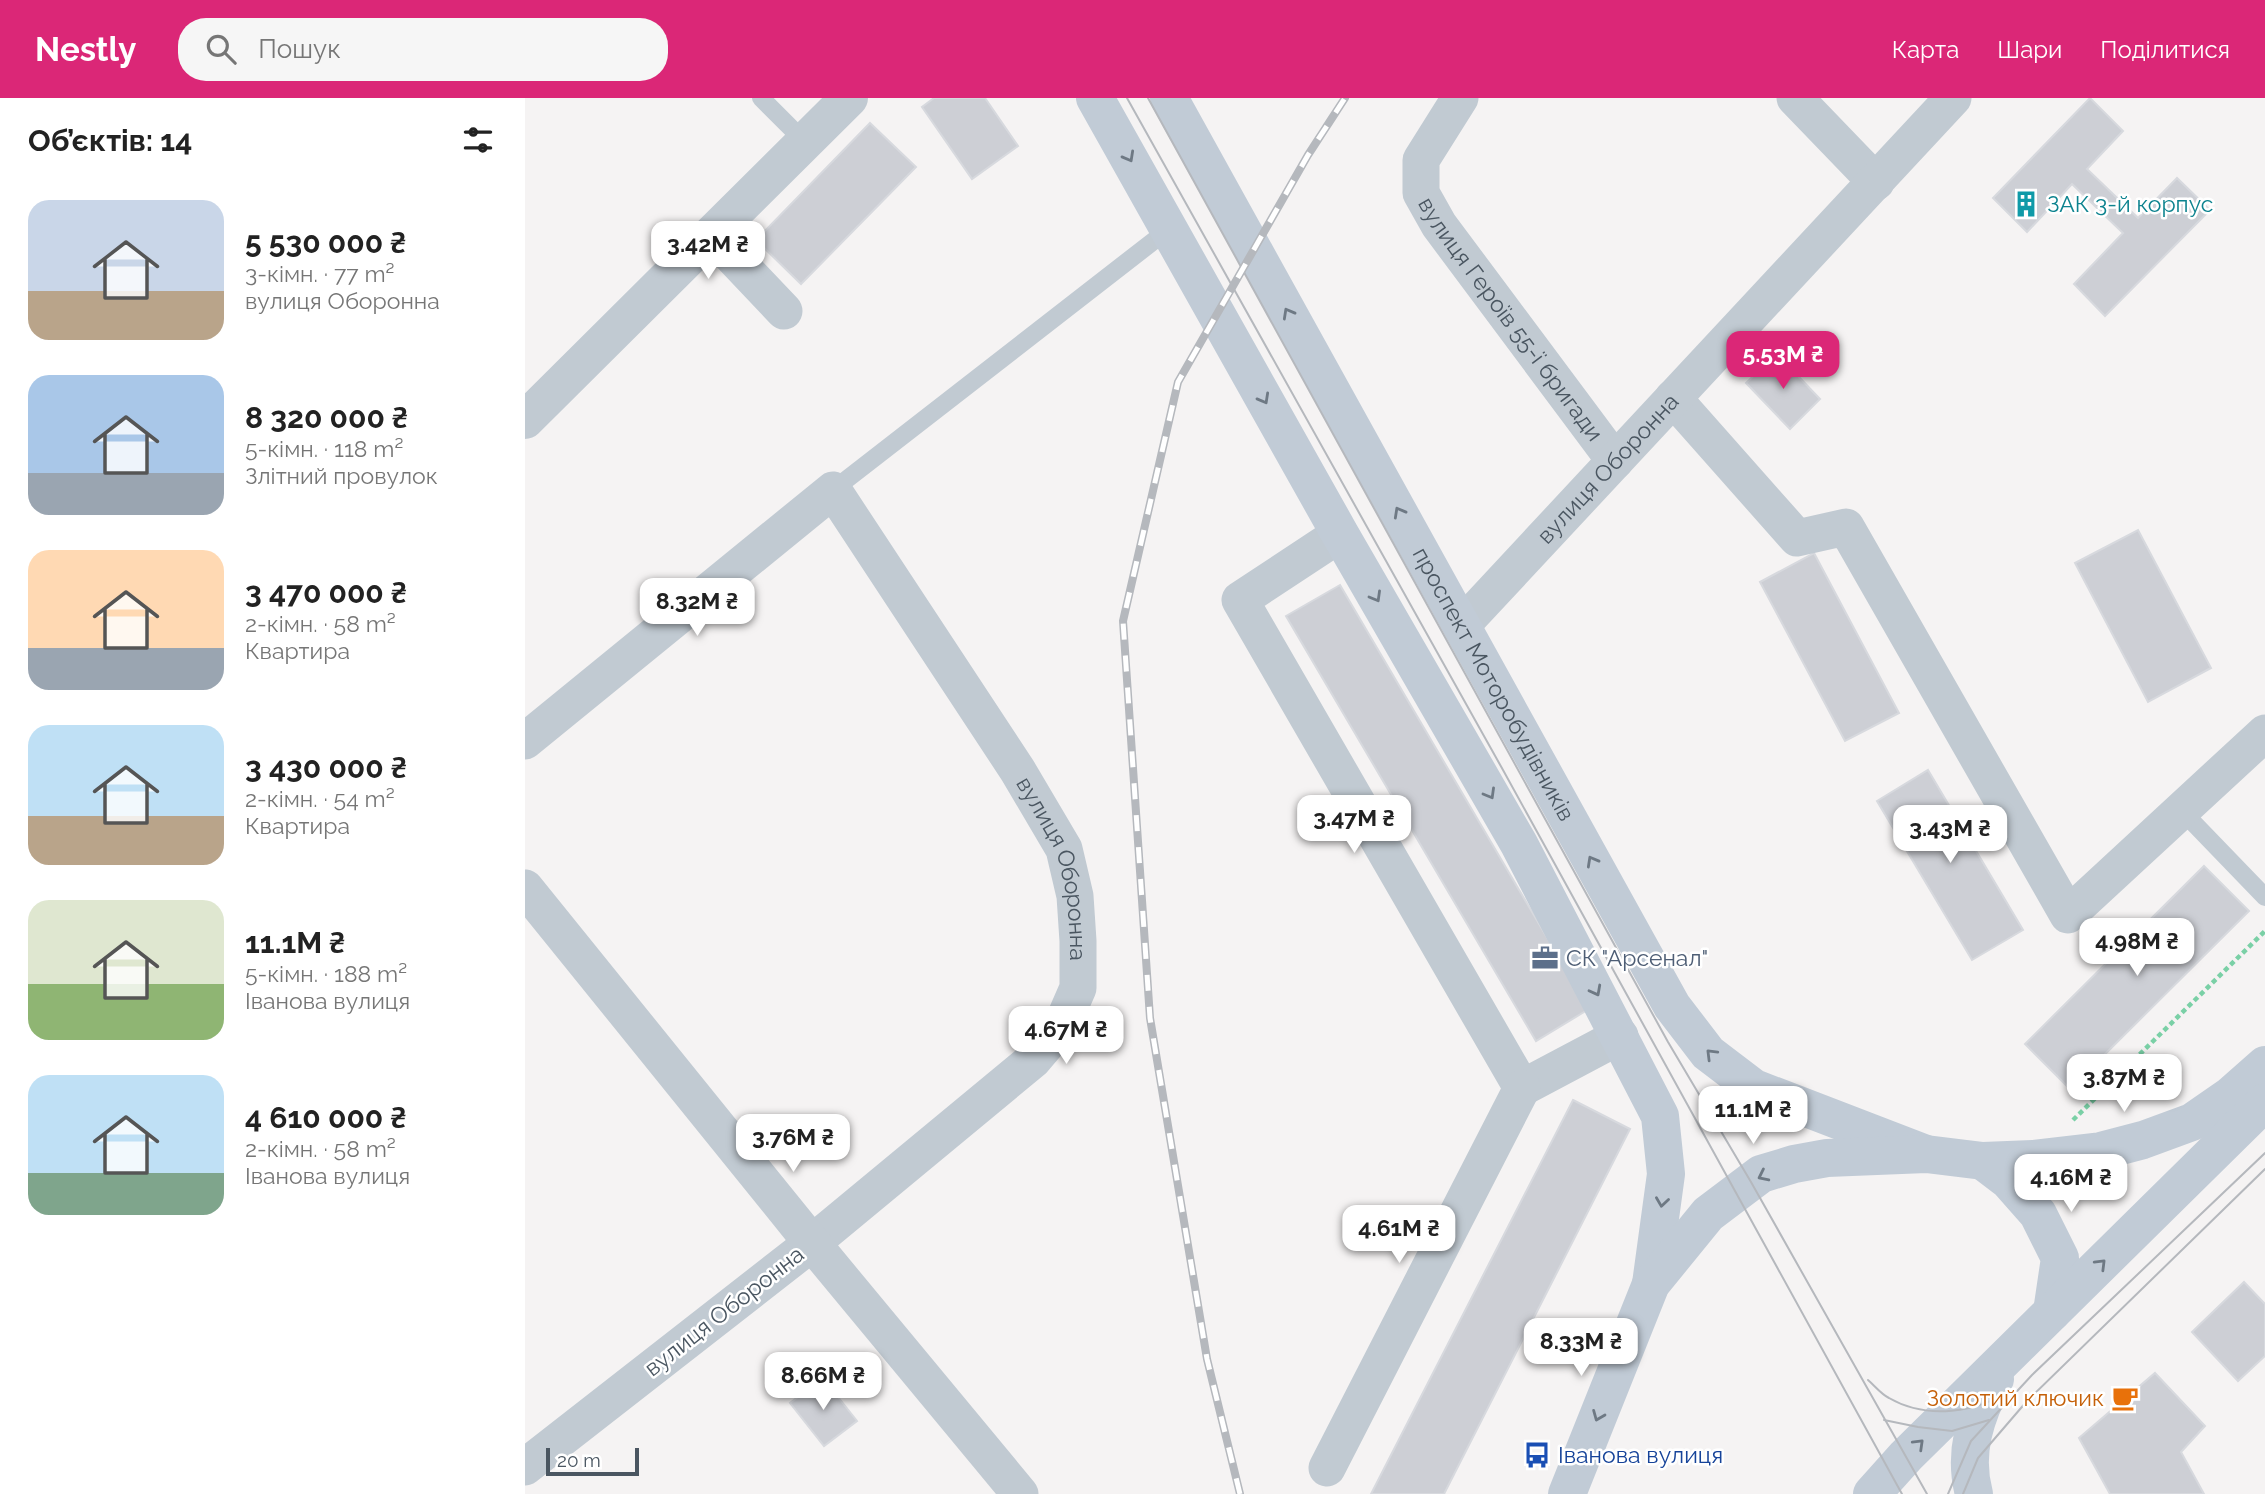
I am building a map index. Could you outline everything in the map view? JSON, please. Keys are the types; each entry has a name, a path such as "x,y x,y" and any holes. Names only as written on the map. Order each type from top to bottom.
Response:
{"main road":[{"path":"1095,98 1339,534 1518,844 1660,1116 1666,1174 1651,1284 1567,1494"},
{"name":"проспект Моторобудівників","path":"1169,98 1672,1006 1708,1053 1753,1088 1926,1154"},
{"path":"1651,1284 1708,1214 1761,1174 1827,1158 1926,1154 1983,1161 2088,1153 2143,1140 2192,1122 2231,1095 2265,1065"},
{"path":"1873,1494 1906,1456 2265,1102"},
{"path":"1983,1161 2008,1180 2038,1214 2060,1258 2052,1312"},
{"path":"1974,1494 1968,1464 1971,1441 1981,1406 2008,1355"}],"street":[{"path":"525,421 849,98"},
{"name":"вулиця Героїв 55-ї бригади","path":"1460,98 1420,160 1421,193 1439,225 1615,461"},
{"path":"1795,98 1876,182"},
{"name":"вулиця Оборонна","path":"1462,625 1953,98"},
{"path":"712,235 784,311"},
{"path":"1673,398 1797,538 1846,527 2068,915 2265,733"},
{"path":"525,741 832,491"},
{"name":"вулиця Оборонна","path":"525,1466 811,1243 1033,1060 1061,1027 1078,988 1075,896 1064,849 1018,771 832,491"},
{"path":"1339,534 1240,600 1523,1088"},
{"path":"525,888 811,1243 1020,1494"},
{"path":"1327,1468 1523,1088 1620,1036"}],"lane":[{"path":"761,98 805,142"},
{"path":"832,491 1169,229"},
{"path":"2182,811 2265,897"}],"path":[{"path":"2071,1121 2265,932"}],"building":[{"path":"934,98 985,98 1018,146 972,179 922,107"},
{"name":"ЗАК 3-й корпус","path":"2090,98 2123,131 2087,169 2138,218 2177,178 2210,210 2105,316 2074,284 2123,233 2072,184 2027,232 1993,198"},
{"path":"870,123 916,167 801,284 756,240"},
{"path":"1777,354 1820,399 1790,429 1746,383"},
{"path":"2138,530 2211,668 2148,702 2075,563"},
{"path":"1814,553 1899,713 1845,741 1760,582"},
{"path":"1340,585 1589,1009 1536,1041 1286,616"},
{"path":"1928,770 2023,930 1972,960 1877,801"},
{"path":"2204,866 2249,911 2070,1089 2025,1044"},
{"path":"1573,1100 1630,1129 1444,1494 1371,1494"},
{"path":"2244,1282 2265,1304 2265,1356 2238,1381 2192,1332"},
{"path":"2155,1373 2205,1426 2181,1452 2204,1494 2110,1494 2079,1438"},
{"path":"823,1378 857,1421 824,1446 790,1403"}],"tram line":[{"path":"1127,98 1503,770 1902,1494"},
{"path":"1148,98 1668,1042 1751,1182 1927,1494"},
{"path":"1948,1494 1971,1441 2032,1375 2265,1153"},
{"path":"1963,1494 1978,1458 2027,1401 2265,1169"},
{"path":"1868,1380 1886,1396 1904,1405 1935,1411 1952,1411 1983,1404 2012,1389"},
{"path":"1884,1420 1952,1431 1989,1420"}],"railway":[{"path":"1240,1494 1207,1359 1150,1018 1123,621 1178,382 1308,155 1345,98"}],"place":[{"name":"ЗАК 3-й корпус","path":"2026,204"},
{"name":"СК \"Арсенал\"","path":"1545,958"},
{"name":"Золотий ключик","path":"2125,1398"},
{"name":"Іванова вулиця","path":"1537,1455"}]}
